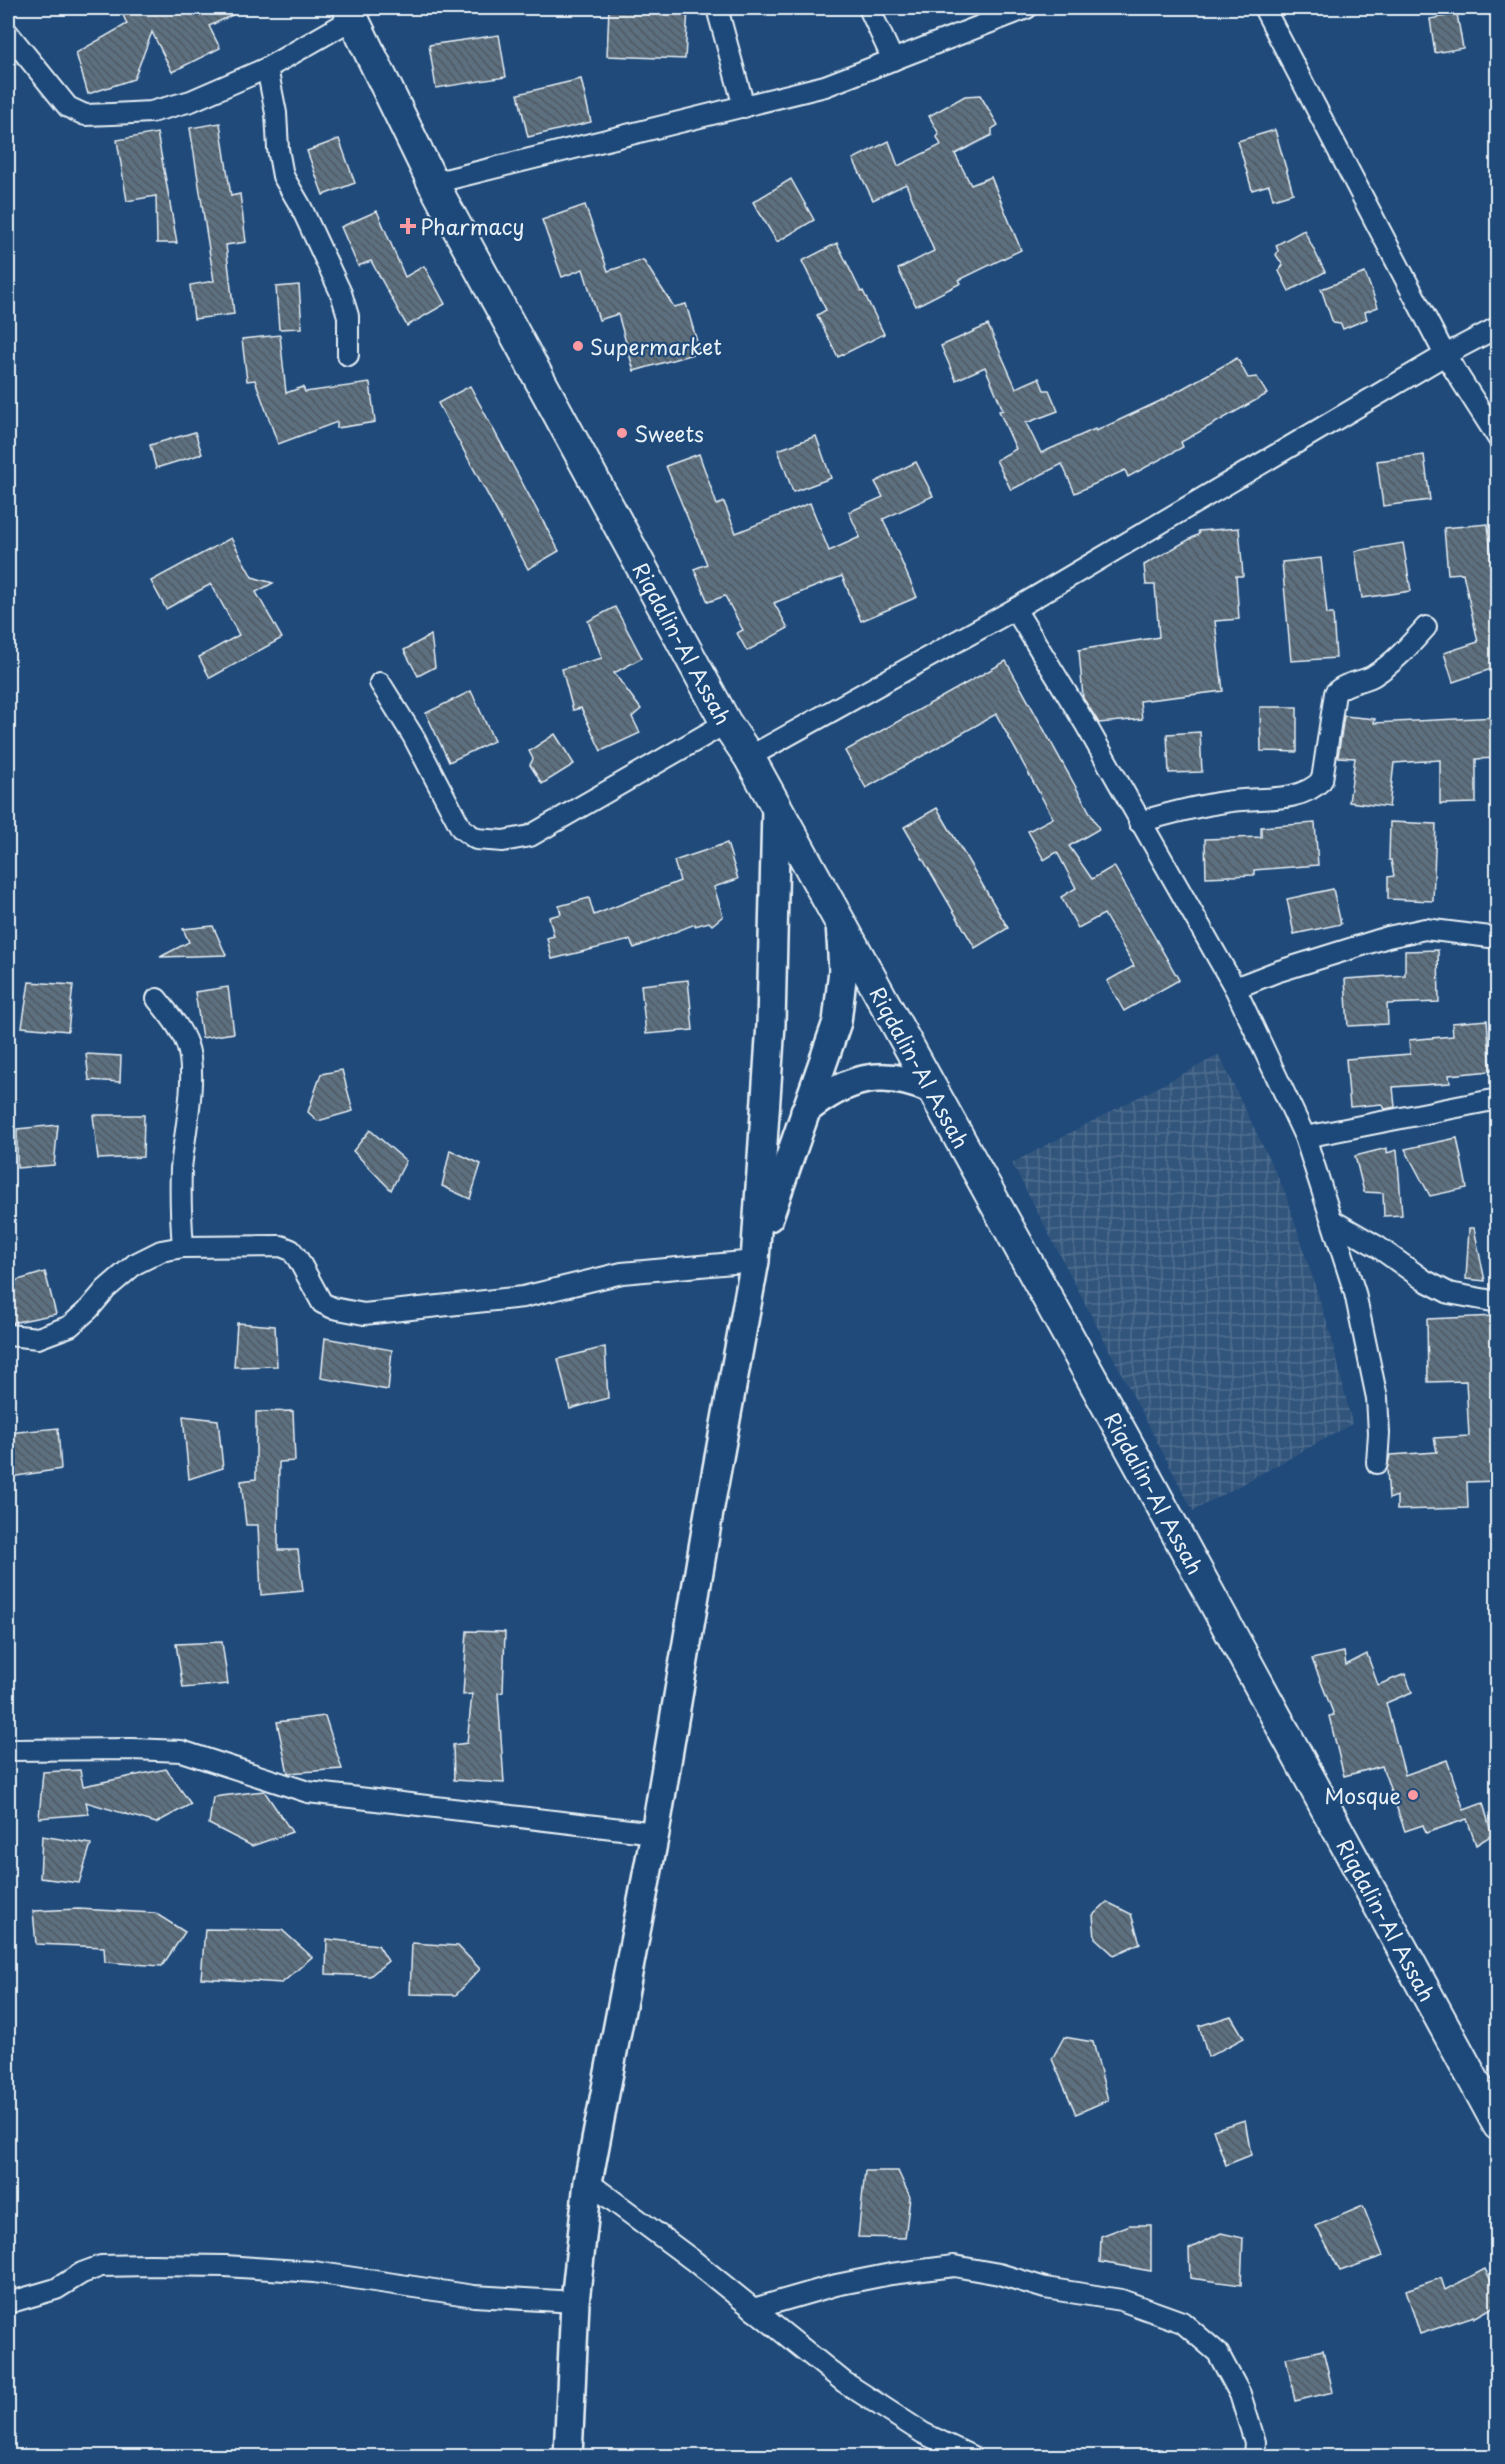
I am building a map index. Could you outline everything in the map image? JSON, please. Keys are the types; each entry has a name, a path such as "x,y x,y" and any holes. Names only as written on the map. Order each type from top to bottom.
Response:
{"main road":[{"name":"Riqdalin-Al Assah","path":"351,13 433,183 726,723 749,757 1139,1464 1497,2125"}],"street":[{"path":"717,8 744,107"},
{"path":"869,8 893,60"},
{"path":"433,183 825,87 1027,8"},
{"path":"1264,8 1445,355 1497,438"},
{"path":"8,33 68,107 85,116 151,112 191,100 267,68 351,13"},
{"path":"267,68 276,112 278,149 283,176 301,207 341,293 348,316 348,355"},
{"path":"749,757 1015,609 1445,355 1497,327"},
{"path":"1015,609 1086,725 1234,988 1305,1137 1355,1293 1377,1398 1380,1433 1377,1463"},
{"path":"1139,822 1226,801 1296,796 1313,789 1322,780 1335,693 1342,686 1371,677 1389,665 1426,627"},
{"path":"380,683 413,736 456,820 461,828 476,839 503,841 530,836 726,723"},
{"path":"568,2457 575,2302 588,2182 655,1833 709,1512 755,1261 771,1024 776,808"},
{"path":"755,1261 837,1022 842,999 843,970 840,922"},
{"path":"1234,988 1276,972 1388,937 1425,929 1497,938"},
{"path":"157,999 174,1021 187,1045 191,1065 181,1168 180,1205 183,1247"},
{"path":"805,1111 828,1092 851,1083 878,1078 910,1080 932,1090"},
{"path":"1305,1137 1497,1099"},
{"path":"1333,1221 1378,1247 1424,1280 1449,1293 1497,1302"},
{"path":"8,1335 38,1338 70,1326 89,1310 106,1289 135,1264 161,1251 183,1247 281,1246 291,1250 298,1259 322,1303 333,1308 364,1314 523,1297 622,1273 755,1261"},
{"path":"8,1750 181,1751 308,1792 655,1833"},
{"path":"588,2182 844,2382 923,2433 971,2457"},
{"path":"8,2303 56,2289 82,2273 100,2266 149,2265 225,2266 314,2272 474,2296 575,2302"},
{"path":"753,2309 836,2285 891,2274 954,2266 999,2274 1045,2288 1121,2300 1182,2322 1218,2353 1240,2394 1255,2442 1254,2457"}],"shaded area":[{"path":"1219,1055 1285,1192 1331,1335 1352,1424 1193,1511 1012,1163"}],"building":[{"path":"120,8 247,8 209,26 220,48 172,72 152,32 134,79 88,94 76,53 127,24"},
{"path":"609,8 688,8 685,59 607,56"},
{"path":"1457,14 1463,48 1435,53 1430,19"},
{"path":"499,35 506,77 436,88 429,45"},
{"path":"581,79 591,122 528,137 518,94"},
{"path":"980,95 998,125 992,129 992,135 955,154 971,185 991,177 1021,250 959,280 961,283 916,306 898,269 934,251 906,184 873,200 853,159 889,141 898,166 941,145 937,137 939,134 929,116 965,96"},
{"path":"220,123 231,196 240,194 246,242 226,245 234,314 194,319 190,285 214,281 190,128"},
{"path":"1275,130 1293,193 1273,199 1269,185 1252,190 1238,141"},
{"path":"157,133 177,243 157,243 156,196 127,201 117,140"},
{"path":"339,139 355,183 323,195 307,151"},
{"path":"791,179 814,220 777,242 753,202"},
{"path":"585,205 608,271 643,260 674,307 686,304 700,352 634,371 618,314 599,320 583,269 562,277 542,220"},
{"path":"377,211 405,277 424,266 445,304 407,326 371,261 358,266 341,227"},
{"path":"1304,230 1325,272 1289,291 1279,271 1283,265 1276,255 1278,251 1276,245"},
{"path":"837,243 884,334 838,357 817,315 826,310 802,261"},
{"path":"1365,273 1378,307 1365,312 1367,319 1343,329 1341,324 1333,323 1321,289"},
{"path":"299,285 302,328 279,329 276,287"},
{"path":"988,325 1016,388 1039,378 1044,390 1049,390 1058,411 1026,423 1041,453 1095,429 1096,431 1160,401 1237,358 1248,378 1257,377 1267,394 1181,442 1183,447 1128,477 1125,470 1075,493 1062,464 1011,490 996,460 1016,449 999,411 1003,410 985,367 956,380 941,346"},
{"path":"280,335 286,393 303,387 305,392 370,383 375,422 337,428 337,422 278,444 255,380 247,381 242,339"},
{"path":"470,386 559,551 528,569 438,403"},
{"path":"195,432 202,454 156,468 150,445"},
{"path":"816,436 831,478 793,492 778,450"},
{"path":"699,454 717,505 724,502 736,533 810,503 829,551 860,537 849,512 883,497 875,482 916,462 933,496 883,519 917,597 861,621 842,576 774,603 788,628 747,651 737,633 743,630 725,596 708,602 694,569 707,564 666,466"},
{"path":"1424,455 1430,500 1383,506 1377,461"},
{"path":"1488,524 1495,594 1497,593 1497,667 1453,682 1444,653 1478,642 1463,573 1448,574 1444,528"},
{"path":"1239,528 1243,576 1236,576 1239,619 1215,621 1223,691 1140,701 1142,719 1099,723 1083,698 1079,650 1159,637 1155,585 1146,585 1144,565 1199,534 1198,531"},
{"path":"231,538 252,577 273,583 256,592 282,638 210,678 199,657 239,635 211,584 166,609 151,581"},
{"path":"1403,543 1411,591 1362,598 1355,551"},
{"path":"1321,558 1327,614 1333,614 1336,658 1291,661 1282,562"},
{"path":"615,607 642,658 614,673 641,709 632,717 640,733 601,751 581,708 573,710 562,669 602,658 588,621"},
{"path":"431,635 435,667 418,676 404,650"},
{"path":"1006,661 1099,829 1069,846 1092,879 1114,866 1179,980 1124,1011 1107,981 1134,966 1104,914 1078,928 1061,897 1076,888 1057,852 1044,860 1028,831 1053,818 996,714 866,788 845,751"},
{"path":"471,691 494,741 449,762 426,713"},
{"path":"1260,707 1297,707 1297,752 1261,751"},
{"path":"1344,716 1375,719 1374,723 1497,717 1497,758 1476,759 1476,803 1440,804 1440,760 1394,763 1389,807 1349,802 1355,758 1338,757"},
{"path":"1200,732 1202,772 1169,773 1167,734"},
{"path":"555,734 574,764 542,784 530,765 533,759 529,751"},
{"path":"937,808 1008,928 975,948 904,827"},
{"path":"1390,822 1436,824 1433,901 1388,899 1388,877 1394,876 1391,860 1389,860"},
{"path":"1315,823 1318,865 1254,870 1254,875 1206,877 1205,839 1261,837 1261,827"},
{"path":"727,843 738,879 714,887 723,916 712,925 709,922 695,926 695,924 634,948 630,940 552,959 547,938 554,936 549,917 561,914 559,906 589,898 594,915 680,881 674,861"},
{"path":"1333,889 1341,924 1294,934 1287,899"},
{"path":"213,926 226,955 160,957 189,942 183,929"},
{"path":"1438,950 1439,1002 1387,1004 1388,1024 1348,1026 1345,979 1405,975 1405,951"},
{"path":"688,980 693,1030 646,1034 641,985"},
{"path":"29,982 73,985 68,1031 22,1027"},
{"path":"228,987 234,1033 202,1038 195,992"},
{"path":"1487,1020 1491,1071 1449,1075 1450,1083 1393,1087 1395,1107 1385,1109 1382,1104 1350,1107 1346,1059 1410,1054 1409,1040 1453,1036 1452,1023"},
{"path":"86,1054 121,1056 120,1082 89,1080"},
{"path":"342,1070 353,1111 318,1121 308,1112 321,1074"},
{"path":"93,1115 144,1115 143,1157 98,1159"},
{"path":"58,1125 54,1165 17,1168 17,1129"},
{"path":"370,1130 406,1161 391,1190 353,1151"},
{"path":"1457,1138 1467,1188 1430,1196 1405,1149"},
{"path":"1387,1148 1387,1153 1397,1150 1402,1215 1384,1216 1383,1193 1364,1192 1355,1156"},
{"path":"450,1150 481,1164 470,1199 442,1186"},
{"path":"1469,1228 1474,1228 1485,1281 1466,1279"},
{"path":"45,1272 56,1314 11,1323 8,1310 8,1283"},
{"path":"1497,1316 1497,1481 1467,1482 1468,1508 1397,1510 1397,1496 1389,1499 1387,1469 1390,1455 1437,1452 1434,1438 1469,1436 1466,1381 1428,1382 1427,1319"},
{"path":"237,1323 275,1326 277,1366 234,1367"},
{"path":"325,1338 392,1350 388,1390 321,1378"},
{"path":"605,1347 608,1398 570,1409 558,1359"},
{"path":"293,1411 295,1461 279,1462 278,1550 298,1550 303,1591 261,1595 258,1525 246,1525 241,1481 256,1479 256,1412"},
{"path":"183,1416 218,1420 223,1468 189,1479"},
{"path":"58,1428 61,1469 11,1477 8,1433"},
{"path":"467,1631 505,1632 503,1692 498,1693 504,1783 454,1780 453,1745 467,1743 472,1694 463,1695"},
{"path":"222,1642 228,1684 183,1688 176,1644"},
{"path":"1344,1652 1346,1665 1367,1654 1378,1685 1405,1674 1412,1692 1386,1703 1405,1775 1447,1760 1464,1810 1483,1803 1492,1835 1476,1845 1467,1819 1426,1833 1423,1825 1405,1831 1382,1766 1344,1776 1329,1716 1334,1715 1312,1659"},
{"path":"325,1716 342,1769 288,1773 277,1722"},
{"path":"166,1769 191,1804 156,1823 86,1802 89,1814 39,1818 43,1772 80,1770 83,1786"},
{"path":"264,1791 292,1832 252,1846 209,1824 213,1797"},
{"path":"42,1836 91,1844 79,1883 40,1878"},
{"path":"1107,1902 1131,1914 1140,1943 1114,1955 1095,1938 1093,1915"},
{"path":"78,1909 155,1913 185,1932 162,1966 105,1962 104,1947 36,1944 33,1911"},
{"path":"205,1929 282,1930 312,1957 282,1983 201,1978"},
{"path":"327,1939 378,1945 388,1961 370,1976 326,1974"},
{"path":"412,1943 458,1946 480,1969 456,1995 410,1994"},
{"path":"1231,2016 1244,2038 1208,2057 1199,2026"},
{"path":"1064,2037 1093,2042 1108,2100 1076,2114 1052,2059"},
{"path":"1245,2120 1251,2155 1226,2165 1213,2130"},
{"path":"865,2171 898,2171 910,2197 905,2238 858,2237"},
{"path":"1363,2206 1383,2256 1340,2271 1316,2226"},
{"path":"1130,2225 1151,2225 1151,2271 1100,2262 1101,2236"},
{"path":"1221,2233 1243,2238 1241,2285 1190,2278 1189,2249"},
{"path":"1485,2269 1497,2292 1497,2305 1474,2318 1474,2316 1420,2334 1406,2290 1441,2278 1445,2290"},
{"path":"1323,2350 1333,2392 1295,2401 1286,2358"}],"place":[{"name":"Pharmacy","path":"408,226"},
{"name":"Supermarket","path":"578,346"},
{"name":"Sweets","path":"622,433"},
{"name":"Mosque","path":"1413,1795"}]}
